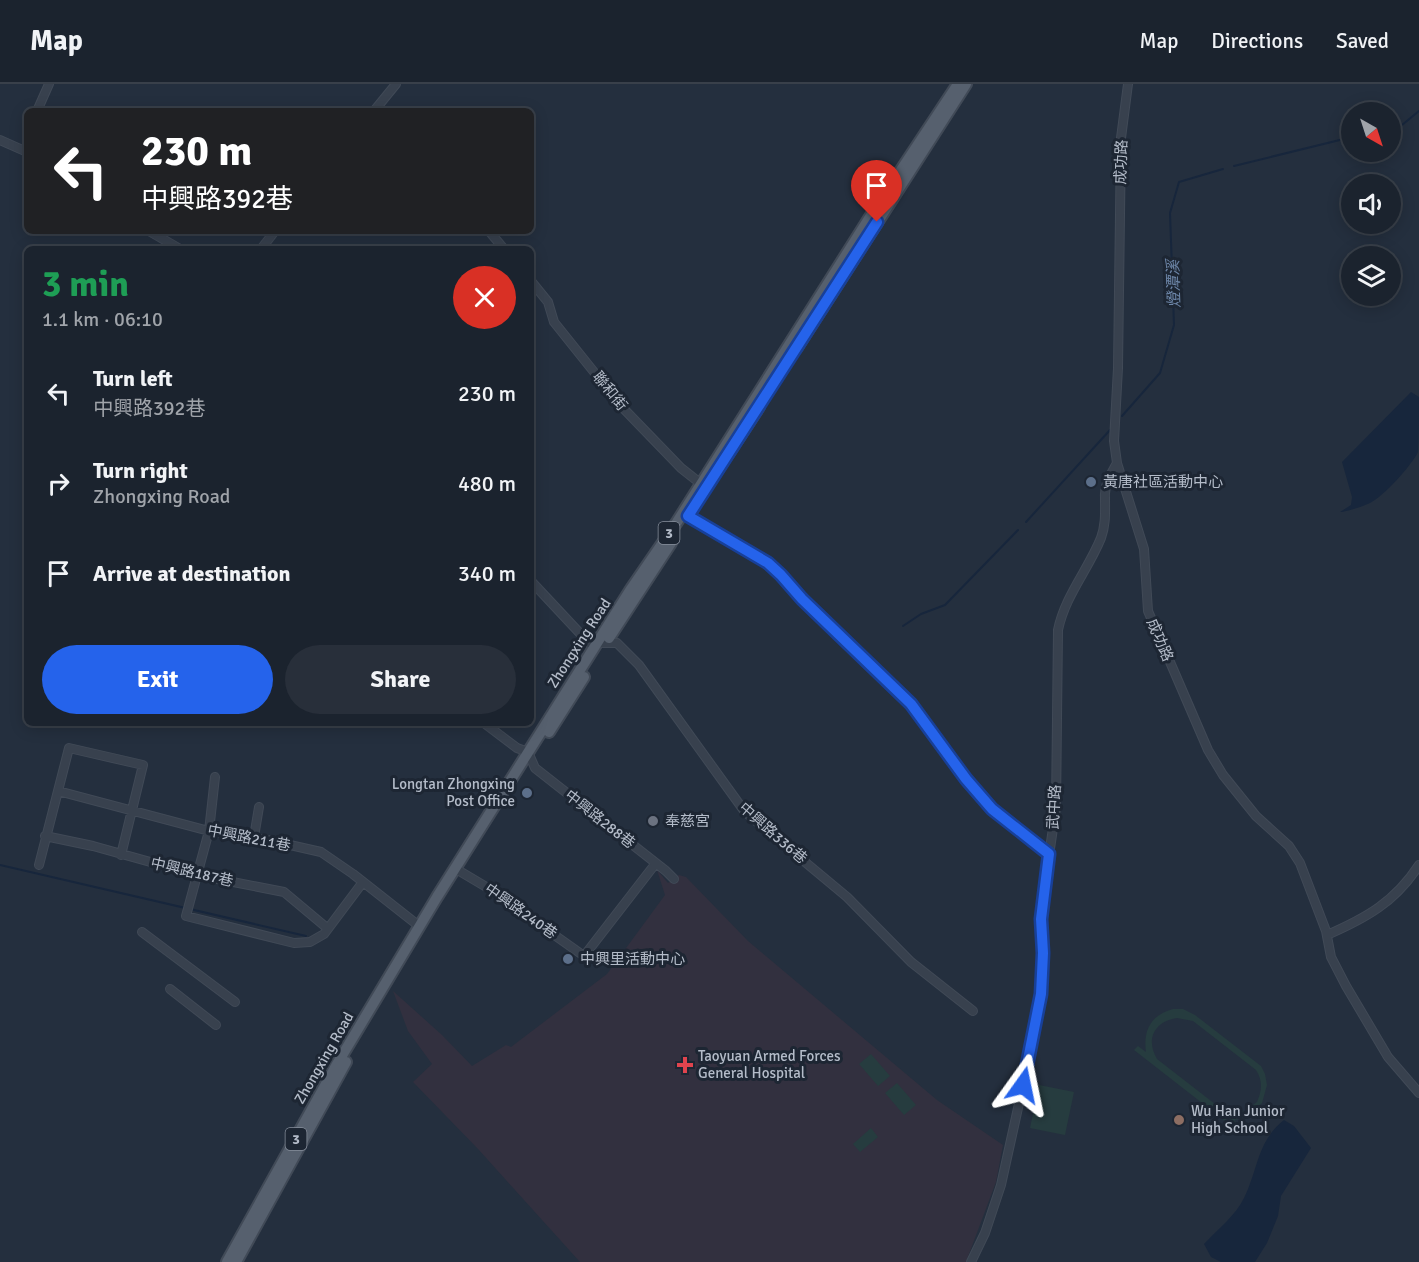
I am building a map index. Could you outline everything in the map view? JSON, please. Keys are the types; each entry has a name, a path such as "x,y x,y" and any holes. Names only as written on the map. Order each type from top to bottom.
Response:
{"main road":[{"name":"Zhongxing Road","path":"703,486 870,217 958,84"},
{"name":"Zhongxing Road","path":"236,1262 387,991 530,756 703,486 966,84"},
{"name":"Zhongxing Road","path":"227,1262 337,1064 419,926 459,871"}],"street":[{"path":"39,108 49,84"},
{"path":"376,108 396,84"},
{"name":"成功路","path":"1128,84 1121,138 1118,368 1114,441 1117,463 1144,549 1148,611 1209,750 1223,775 1256,816 1289,846 1300,863 1327,935 1331,957 1346,986 1388,1057 1419,1093"},
{"path":"381,102 386,108"},
{"path":"0,140 24,151"},
{"path":"153,234 175,246"},
{"path":"263,246 273,234"},
{"path":"492,234 502,246"},
{"name":"聯和街","path":"534,285 548,302 554,322 622,407 681,468 703,486"},
{"name":"武中路","path":"971,1262 985,1233 1001,1185 1037,1022 1041,994 1042,908 1056,808 1058,630 1062,613 1101,538 1106,519 1104,496 1108,480 1117,463"},
{"path":"685,514 768,563 781,575 802,599 911,704 966,779 992,809 1049,854"},
{"name":"中興路336巷","path":"534,584 589,643 617,643 639,665 745,812 847,897 911,962 973,1011"},
{"name":"中興路288巷","path":"488,726 530,756 535,768 674,879"},
{"path":"39,865 69,748 144,765 121,855"},
{"path":"215,777 209,831 187,911 294,943 310,942 319,938 363,882"},
{"name":"中興路211巷","path":"57,791 209,831 254,837 321,852 419,926"},
{"path":"254,837 259,807"},
{"name":"中興路187巷","path":"45,836 93,846 197,875 284,892 327,928"},
{"name":"中興路240巷","path":"459,871 488,888 584,956 656,863"},
{"path":"1327,935 1359,921 1390,901 1419,865"},
{"path":"142,932 235,1002"},
{"path":"170,988 216,1025"}],"shaded area":[{"name":"Taoyuan Armed Forces General Hospital","path":"657,870 668,883 679,875 686,877 748,941 937,1100 1003,1145 996,1182 966,1262 580,1262 479,1150 413,1082 432,1064 408,1031 393,991 442,1035 472,1066 506,1045 511,1047 607,974 665,895"}],"green space":[{"path":"1183,1009 1195,1015 1261,1066 1267,1085 1262,1103 1245,1118 1234,1120 1241,1127 1238,1131 1134,1050 1138,1046 1146,1052 1147,1030 1154,1019 1165,1012","holes":["1177,1018 1193,1021 1256,1070 1261,1082 1260,1093 1257,1102 1245,1111 1224,1111 1157,1059 1152,1038 1158,1027"]},
{"path":"871,1054 890,1076 878,1086 859,1064"},
{"path":"897,1083 916,1105 904,1115 885,1093"},
{"path":"1039,1085 1074,1092 1065,1135 1030,1128"},
{"path":"871,1128 878,1137 860,1152 853,1144"}],"water":[{"path":"1411,392 1419,397 1418,452 1415,458 1376,500 1340,512 1351,505 1352,497 1342,462"},
{"path":"1284,1120 1294,1126 1311,1148 1281,1196 1278,1216 1267,1243 1255,1262 1221,1262 1211,1257 1204,1244 1241,1204 1268,1137"}],"waterway":[{"name":"燈潭溪","path":"1401,125 1419,111"},
{"name":"燈潭溪","path":"1234,166 1341,140"},
{"name":"燈潭溪","path":"1122,416 1160,373 1174,325 1170,213 1179,182 1223,169"},
{"name":"燈潭溪","path":"1026,522 1110,430"},
{"name":"燈潭溪","path":"903,626 921,614 945,605 1018,530"},
{"path":"0,865 306,936"}],"place":[{"name":"黃唐社區活動中心","path":"1091,482"},
{"name":"Longtan Zhongxing Post Office","path":"527,793"},
{"name":"奉慈宮","path":"653,821"},
{"name":"中興里活動中心","path":"568,959"},
{"name":"Taoyuan Armed Forces General Hospital","path":"685,1065"},
{"name":"Wu Han Junior High School","path":"1179,1120"}],"route":[{"path":"877,222 688,516 768,563 781,575 802,599 911,704 966,779 992,809 1049,854 1041,919 1043,953 1041,994 1023,1085"}]}
